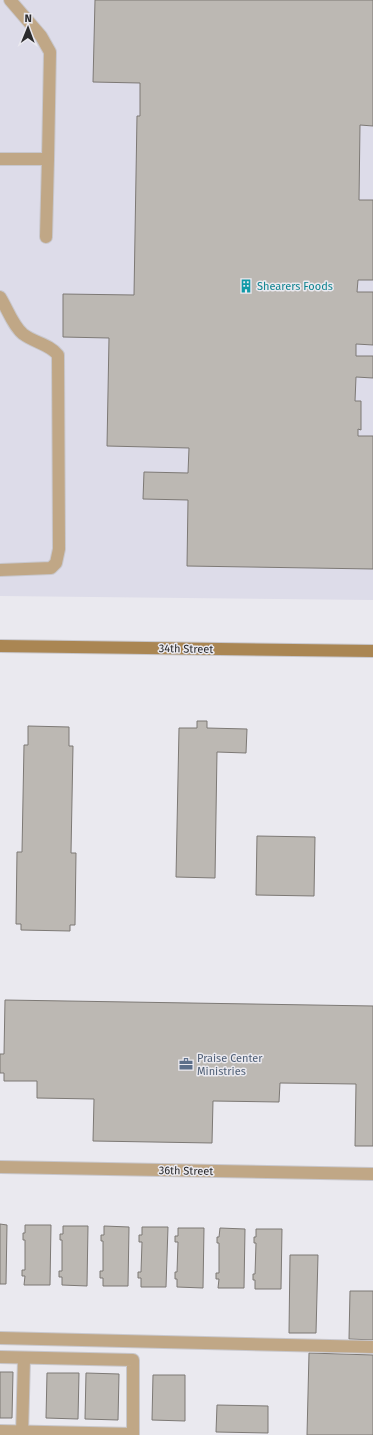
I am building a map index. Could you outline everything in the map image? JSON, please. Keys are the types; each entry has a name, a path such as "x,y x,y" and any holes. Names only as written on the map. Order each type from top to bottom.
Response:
{"main road":[{"name":"34th Street","path":"0,646 373,651"}],"street":[{"path":"10,0 41,36 50,52 46,237"},
{"path":"0,159 48,159"},
{"path":"0,297 13,321 23,334 53,349 58,355 59,549 56,563 51,568 0,570"},
{"name":"36th Street","path":"0,1167 373,1174"},
{"path":"0,1338 373,1347"},
{"path":"0,1357 133,1360 134,1435 22,1433 0,1431"},
{"path":"22,1433 24,1358"}],"shaded area":[{"name":"Shearers Foods","path":"0,0 373,0 373,600 0,596"}],"building":[{"name":"Shearers Foods","path":"95,0 373,0 373,126 360,125 359,200 373,200 373,280 358,280 357,292 373,292 373,345 356,344 356,356 373,356 373,378 356,377 355,401 361,401 361,430 358,429 358,436 373,436 373,569 187,566 188,500 143,499 144,472 188,473 189,448 107,446 109,338 63,337 63,294 134,295 137,116 140,116 140,83 93,82"},
{"path":"197,721 207,721 207,728 247,729 246,753 217,752 215,878 176,877 179,728 197,728"},
{"path":"28,726 69,727 69,746 73,746 71,853 76,853 75,925 70,925 70,931 21,930 21,924 16,924 17,852 22,852 24,745 28,745"},
{"path":"257,836 315,837 314,896 256,895"},
{"name":"Praise Center Ministries","path":"5,1000 373,1006 373,1146 355,1146 356,1084 280,1083 279,1102 213,1101 212,1143 93,1141 94,1099 37,1098 37,1081 4,1081 4,1073 0,1073 0,1054 4,1054"},
{"path":"0,1224 7,1225 6,1284 0,1284"},
{"path":"25,1225 51,1225 50,1285 24,1285 25,1276 22,1276 22,1270 25,1270 25,1240 23,1240 23,1233 25,1233"},
{"path":"63,1226 88,1226 87,1286 62,1285 62,1277 59,1277 59,1271 62,1271 62,1240 60,1240 60,1234 63,1234"},
{"path":"104,1226 129,1227 128,1286 103,1286 103,1278 100,1278 100,1271 103,1271 103,1241 101,1241 101,1235 104,1235"},
{"path":"142,1227 168,1227 166,1287 141,1287 141,1278 138,1278 138,1272 141,1272 142,1242 139,1242 139,1235 142,1235"},
{"path":"178,1228 204,1228 203,1288 177,1287 175,1272 177,1272 178,1242 175,1242 175,1236 178,1236"},
{"path":"220,1228 245,1229 244,1288 218,1288 219,1279 216,1279 216,1273 219,1273 219,1243 217,1243 217,1237 219,1237"},
{"path":"256,1229 282,1229 281,1289 255,1289 253,1274 255,1274 256,1243 254,1243 254,1237 256,1237"},
{"path":"290,1255 318,1255 316,1333 289,1333"},
{"path":"350,1291 373,1291 373,1340 349,1339"},
{"path":"309,1353 373,1355 373,1435 307,1435"},
{"path":"0,1372 13,1372 12,1418 0,1418"},
{"path":"47,1373 79,1373 78,1419 46,1418"},
{"path":"86,1373 119,1374 118,1420 85,1419"},
{"path":"153,1375 185,1375 185,1421 152,1420"},
{"path":"217,1405 268,1406 268,1433 216,1432"}],"place":[{"name":"Shearers Foods","path":"246,286"},
{"name":"Praise Center Ministries","path":"186,1064"}]}
